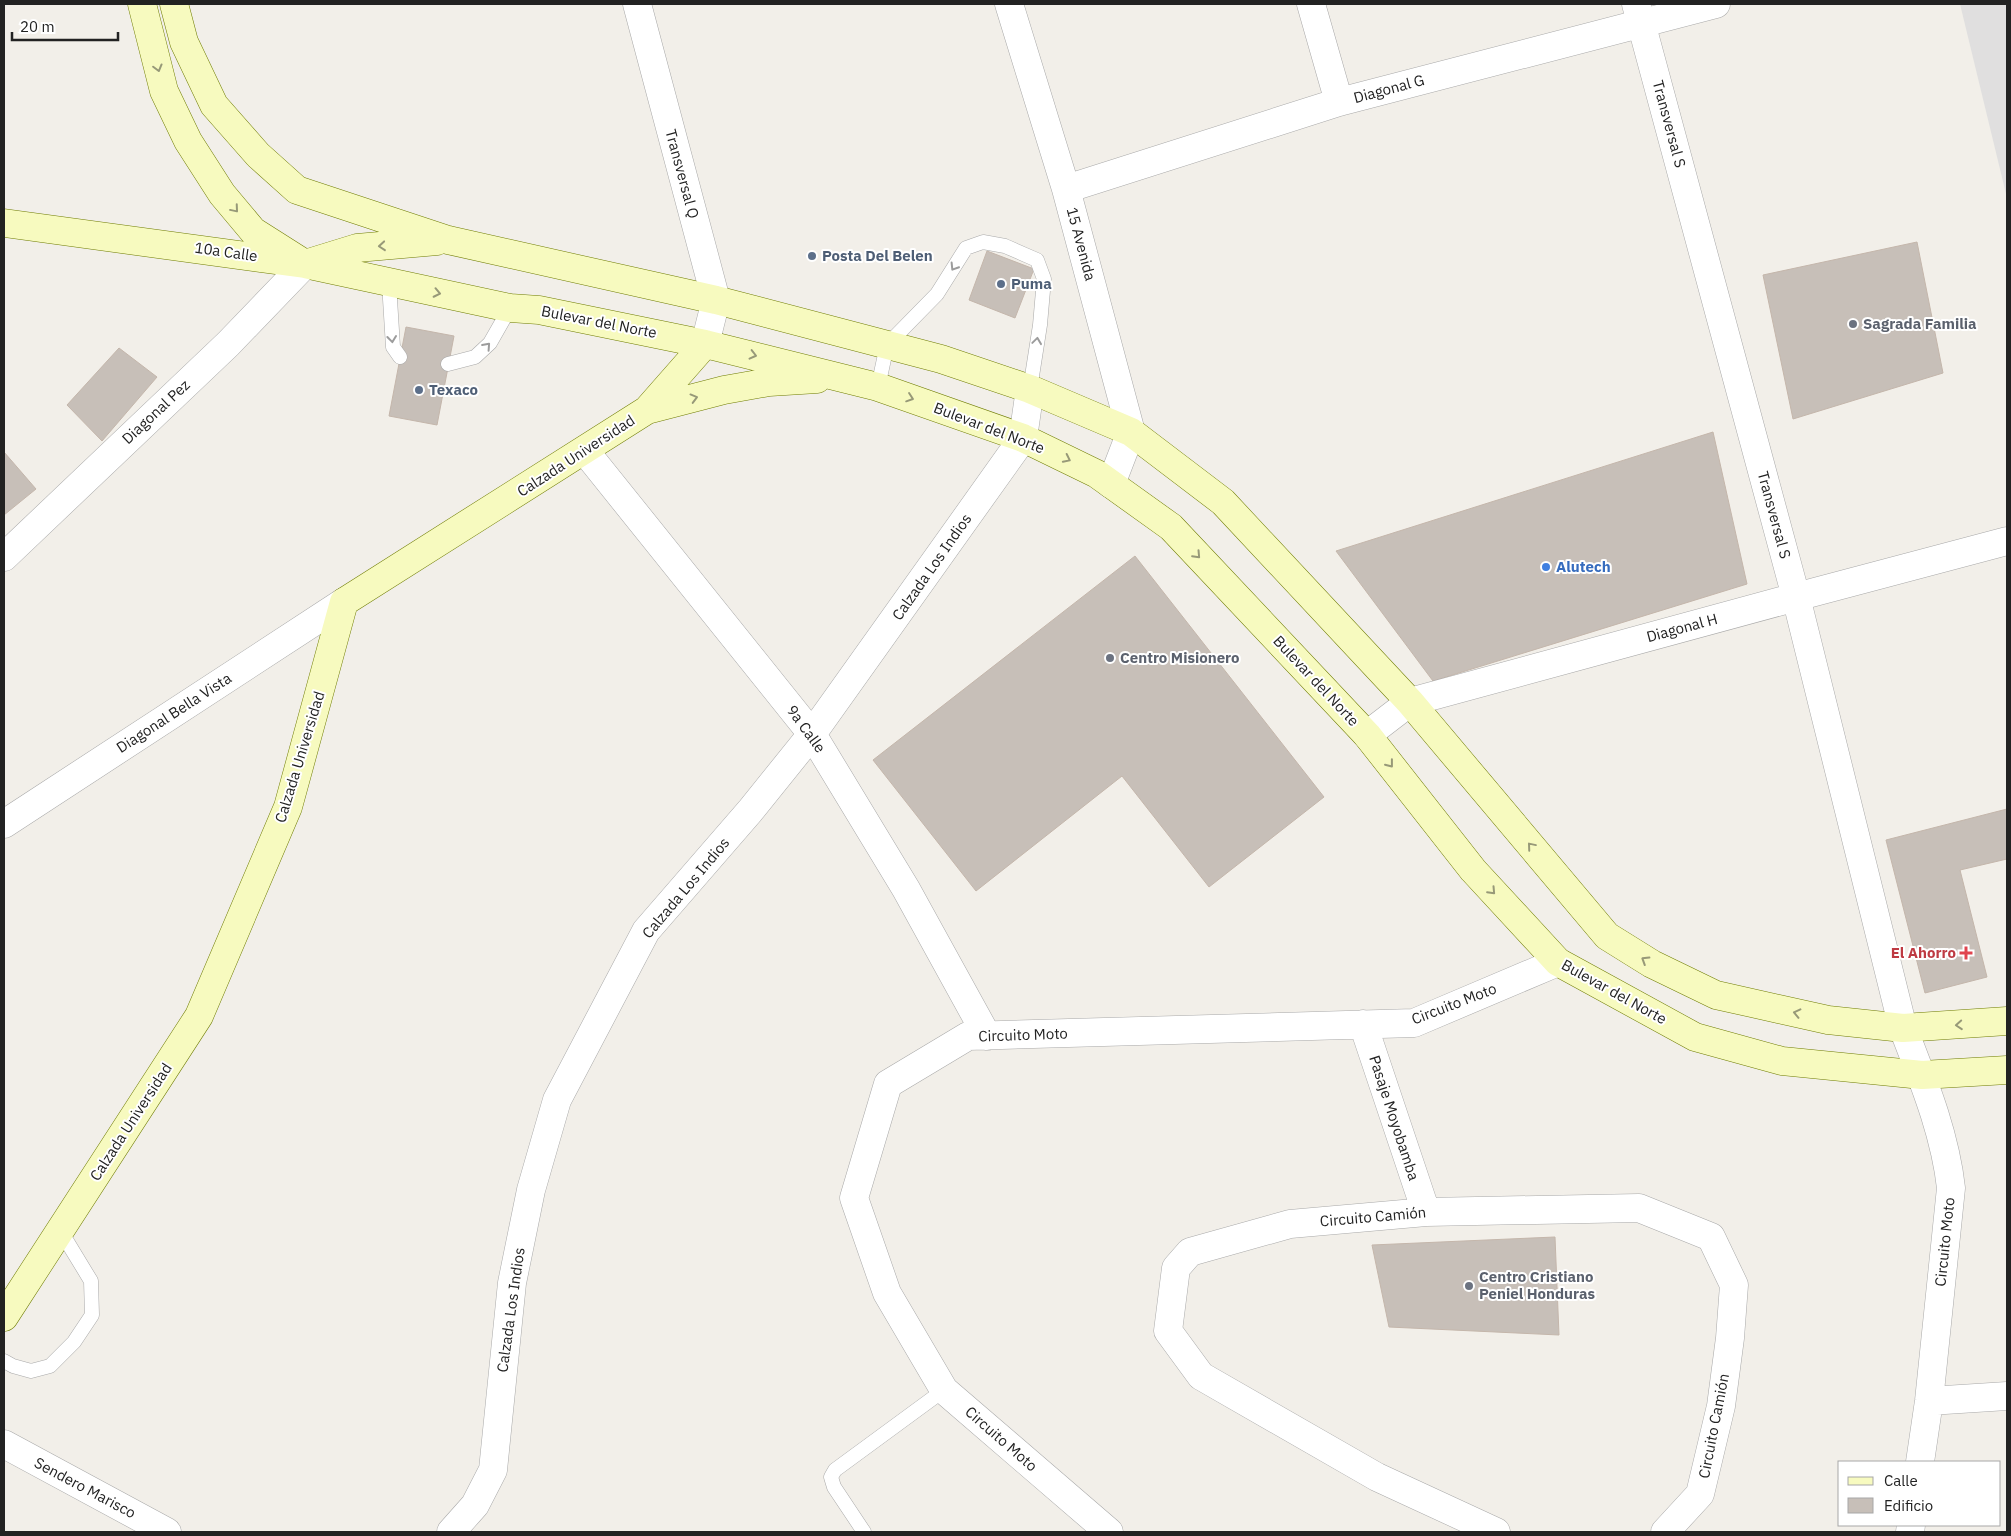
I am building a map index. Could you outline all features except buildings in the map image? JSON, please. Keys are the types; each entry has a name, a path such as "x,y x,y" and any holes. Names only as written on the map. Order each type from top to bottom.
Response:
{"main road":[{"name":"Bulevar del Norte","path":"142,4 164,91 188,141 222,194 253,231 305,264 510,308 539,310 705,344 878,387 1023,438 1097,474 1171,527 1367,735 1473,870 1558,962 1695,1037 1782,1061 1922,1075 2007,1070"},
{"path":"174,4 184,42 214,105 258,155 298,190 448,240 716,300 941,359 1030,389 1130,432 1224,502 1410,702 1608,936 1652,964 1716,995 1828,1020 1902,1028 2007,1021"},
{"name":"10a Calle","path":"4,224 305,264 358,248 448,240"},
{"name":"Calzada Universidad","path":"4,1317 199,1016 288,807 344,602 647,410 705,344"},
{"path":"647,410 724,390 769,382 843,378"}],"street":[{"name":"Transversal Q","path":"638,4 716,300 705,344"},
{"name":"15 Avenida","path":"1009,4 1066,189 1130,432"},
{"path":"1311,4 1339,102"},
{"name":"Diagonal G","path":"1066,189 1339,102 1639,13 1716,4"},
{"name":"Transversal S","path":"1639,13 1796,597 1902,1028"},
{"name":"Diagonal Pez","path":"4,557 228,344 305,264"},
{"name":"Calzada Los Indios","path":"451,1532 475,1505 493,1470 512,1283 531,1190 557,1100 646,931 750,811 812,734 1023,438 1030,389"},
{"path":"1111,484 1130,432"},
{"name":"9a Calle","path":"585,451 812,734 906,889 987,1036"},
{"name":"Diagonal H","path":"1367,735 1410,702 2007,541"},
{"name":"Diagonal Bella Vista","path":"4,824 344,602"},
{"name":"Circuito Moto","path":"1109,1532 944,1390 887,1293 854,1198 888,1084 968,1036 1414,1023 1558,962"},
{"name":"Pasaje Moyobamba","path":"1363,1024 1426,1212"},
{"name":"Circuito Moto","path":"1902,1028 1922,1075 1948,1159 1951,1188 1929,1401 1920,1461"},
{"name":"Circuito Camión","path":"1496,1532 1377,1477 1201,1376 1168,1331 1176,1268 1190,1252 1290,1224 1426,1212 1639,1208 1711,1237 1734,1285 1730,1338 1721,1406 1700,1494 1665,1532"},
{"path":"1929,1401 2007,1396"},
{"name":"Sendero Marisco","path":"4,1444 167,1532"}],"lane":[{"path":"878,387 887,345 937,294 966,248 983,242 1005,246 1037,260 1044,279 1040,324 1030,389"},
{"path":"389,283 393,347 400,357"},
{"path":"448,364 475,357 490,343 510,308"},
{"path":"4,1361 13,1366 31,1371 50,1366 74,1342 92,1315 91,1281 60,1230"},
{"path":"864,1532 834,1487 831,1477 835,1470 944,1390"}],"shaded area":[{"path":"1960,4 2007,4 2007,198"}],"place":[{"name":"Posta Del Belen","path":"812,256"},
{"name":"Puma","path":"1001,284"},
{"name":"Sagrada Familia","path":"1853,324"},
{"name":"Texaco","path":"419,390"},
{"name":"Alutech","path":"1546,567"},
{"name":"Centro Misionero","path":"1110,658"},
{"name":"El Ahorro","path":"1966,953"},
{"name":"Centro Cristiano Peniel Honduras","path":"1469,1286"}]}
